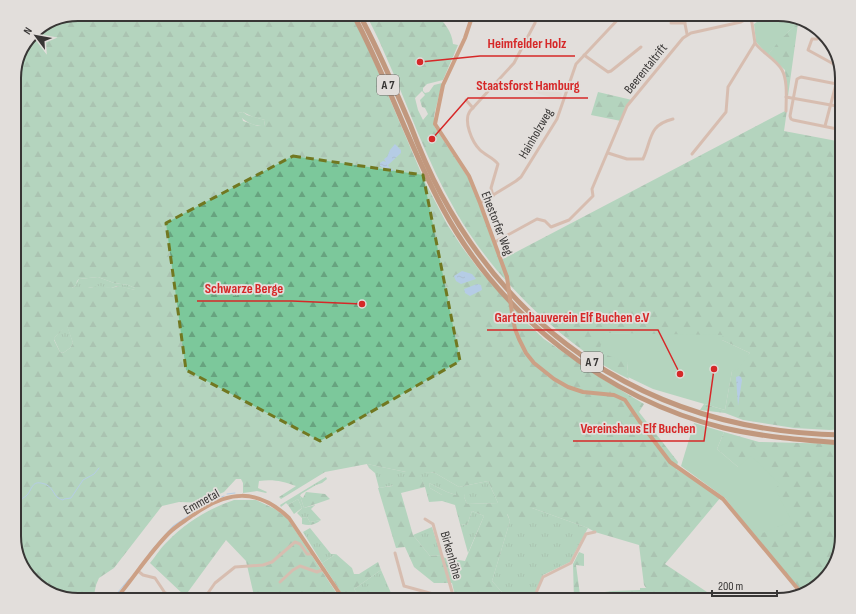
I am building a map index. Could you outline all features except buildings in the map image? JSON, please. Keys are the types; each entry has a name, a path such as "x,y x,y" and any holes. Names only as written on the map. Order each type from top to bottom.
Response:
{"highway":[{"name":"A 7","path":"357,21 381,69 416,154 444,211 469,251 489,277 516,308 536,326 571,355 606,378 634,394 696,420 733,430 775,437 822,441 835,438"},
{"name":"A 7","path":"363,21 382,58 429,170 455,219 477,253 494,274 513,296 540,322 599,367 638,388 681,407 724,420 767,429 835,436"}],"main road":[{"name":"Ehestorfer Weg","path":"471,21 465,38 443,86 434,122 469,176 480,203 507,277 516,334 523,348 534,362 559,383 574,390 614,396 625,400 667,458 677,468 711,489 723,499 797,589"},
{"name":"Emmetal","path":"121,593 162,541 177,526 211,504 228,497 240,496 257,498 269,502 278,508 293,523 339,593"}],"street":[{"path":"492,196 491,188 498,164 478,148 468,126 468,113 514,63 535,21"},
{"name":"Hainholzweg","path":"480,203 516,181 523,173 557,118 573,69 584,54 616,21"},
{"path":"671,23 685,22 687,34 742,21"},
{"path":"751,21 755,43 782,70 785,83 786,111"},
{"name":"Beerentaltrift","path":"495,242 537,219 545,221 551,227 566,222 593,196 593,192 596,189 594,184 627,106 687,34"},
{"path":"817,39 812,39 808,50 833,64"},
{"path":"692,154 726,112 728,87 755,43"},
{"path":"584,54 608,72 641,47"},
{"path":"835,84 801,77 797,79 790,119 835,128"},
{"path":"825,126 835,91"},
{"path":"786,97 835,106"},
{"path":"466,100 473,108"},
{"path":"608,153 627,159 643,159 650,136 663,122 673,119"},
{"name":"Birkenhöhe","path":"425,519 433,524 453,593"},
{"path":"536,593 543,577 570,563 586,534 595,532"},
{"path":"208,593 214,583 235,567 263,565 272,562 295,542 300,544 307,554 313,554"},
{"path":"395,553 404,586 430,593"},
{"path":"280,582 293,570 300,566 317,572 324,569"},
{"path":"138,571 143,575 155,578 162,590 166,593"}],"highlighted area":[{"path":"293,156 423,175 460,361 320,441 186,370 166,223"}],"shaded area":[{"path":"533,84 562,93 560,100 530,91"}],"green space":[{"path":"71,21 354,21 363,36 425,182 447,224 480,271 528,324 544,339 599,377 644,404 639,412 678,462 676,469 721,497 665,564 708,593 596,593 640,590 640,588 646,588 644,585 639,545 595,532 588,528 532,508 526,525 507,514 510,521 492,581 503,593 454,593 452,583 434,583 414,567 405,547 396,548 378,488 392,486 396,480 406,483 406,472 367,464 325,472 281,499 279,497 296,486 278,481 259,481 258,488 267,492 266,493 257,491 243,493 243,483 241,479 236,479 224,492 213,497 209,503 179,502 162,506 114,568 99,578 94,593 71,593 60,590 43,581 35,574 29,564 24,554 21,540 21,74 27,53 40,35 60,24","holes":["243,112 253,117 265,120 264,126 258,126 243,121 242,117 238,113","98,277 114,283 128,285 135,288 135,290 119,286 111,288 99,286 72,288 76,285 79,279","234,288 242,290 243,292 236,296 232,295 230,291","67,326 73,343 70,348 63,353 60,352 54,340 55,337","430,472 435,473 459,487 488,481 498,503 467,504 464,497 466,491 456,490 456,495 429,483 430,488 442,495 442,501 455,505 460,524 467,525 472,511 484,516 465,561 445,558 441,555 430,556 413,535 401,493 425,487 420,474"]},
{"path":"369,21 442,21 451,35 453,44 458,45 443,80 427,84 423,88 423,91 425,93 429,92 434,85 442,83 434,116 434,126 469,179 501,260 787,110 784,131 835,141 835,430 794,428 743,420 725,413 700,410 704,404 725,410 732,371 750,353 722,340 668,335 604,333 628,363 627,372 629,379 599,362 554,328 535,311 499,273 468,232 435,172 382,47","holes":["422,91 425,95 420,100 422,107 425,108 428,114 423,120 418,110 415,98"]},
{"path":"758,21 785,21 797,24 778,42 768,55 756,42 754,24"},
{"path":"798,25 788,96 786,93 785,70 768,55 778,41"},
{"path":"598,92 632,100 628,104 621,121 591,115"},
{"path":"243,112 247,115 265,120 264,126 246,121 238,113"},
{"path":"98,277 114,283 128,285 135,288 135,290 117,286 111,288 72,288 79,279"},
{"path":"234,287 242,290 243,292 236,296 232,295 230,291"},
{"path":"67,325 73,343 70,348 63,353 60,352 54,339"},
{"path":"604,333 723,335 722,340 750,353 738,369 732,371 725,410 653,389 628,377 628,363 599,352"},
{"path":"694,423 724,432 717,449 738,467 751,456 780,484 775,489 792,521 755,536 725,498 681,466"},
{"path":"724,432 759,442 835,444 835,543 827,564 816,579 799,589 755,536 774,489 779,484 738,467 717,449"},
{"path":"367,464 406,472 406,483 379,488 375,473"},
{"path":"419,473 435,473 459,487 488,481 498,503 467,504 464,497 465,491 456,495 429,483 430,488 442,495 442,501 429,502"},
{"path":"326,477 327,479 322,483 316,485 300,496 304,508 315,505 311,509 321,520 310,522 307,517 302,518 297,513 302,508 298,499 288,505 286,503 281,507 280,505"},
{"path":"306,492 325,494 330,499 304,508 300,496 303,498"},
{"path":"298,499 302,508 294,514 288,505"},
{"path":"234,500 256,500 275,509 287,518 336,593 253,593 246,561 226,540 187,593 182,593 150,563 165,543 175,534 190,522 216,507"},
{"path":"532,508 588,528 570,562 543,575 536,593 503,593 492,581 510,521 507,513"},
{"path":"472,511 484,516 468,553 460,524 467,525"},
{"path":"307,517 310,522 321,520 312,525 302,524 302,518"},
{"path":"432,527 441,555 430,556 413,535"},
{"path":"310,528 331,554 336,554 322,563 303,532"},
{"path":"579,552 584,554 584,566 576,565 580,593 574,593 573,564"},
{"path":"336,554 352,568 354,574 359,574 378,562 381,570 354,589 357,593 341,593 322,563"},
{"path":"381,570 391,593 357,593 354,589"},
{"path":"368,586 372,593 357,593"}],"water":[{"path":"395,144 401,150 401,153 388,165 393,170 389,171 380,166 380,163 383,161 386,162 384,159 387,157"},
{"path":"462,271 472,274 476,279 461,284 456,281 454,276"},
{"path":"477,284 481,285 482,290 470,296 465,293 464,289"},
{"path":"739,376 742,380 738,406 736,377"}],"waterway":[{"path":"21,499 28,494 35,483 46,484 59,499 63,500 71,498 83,480 94,474 99,468"},
{"path":"227,494 235,493"},
{"path":"213,500 224,496"},
{"path":"205,505 210,502"},
{"path":"149,553 173,526 197,510"},
{"path":"118,592 129,579"}],"place":[{"name":"Heimfelder Holz","path":"420,62"},
{"name":"Staatsforst Hamburg","path":"432,139"},
{"name":"Schwarze Berge","path":"362,304"},
{"name":"Vereinshaus Elf Buchen","path":"714,369"},
{"name":"Gartenbauverein Elf Buchen e.V","path":"680,374"}]}
